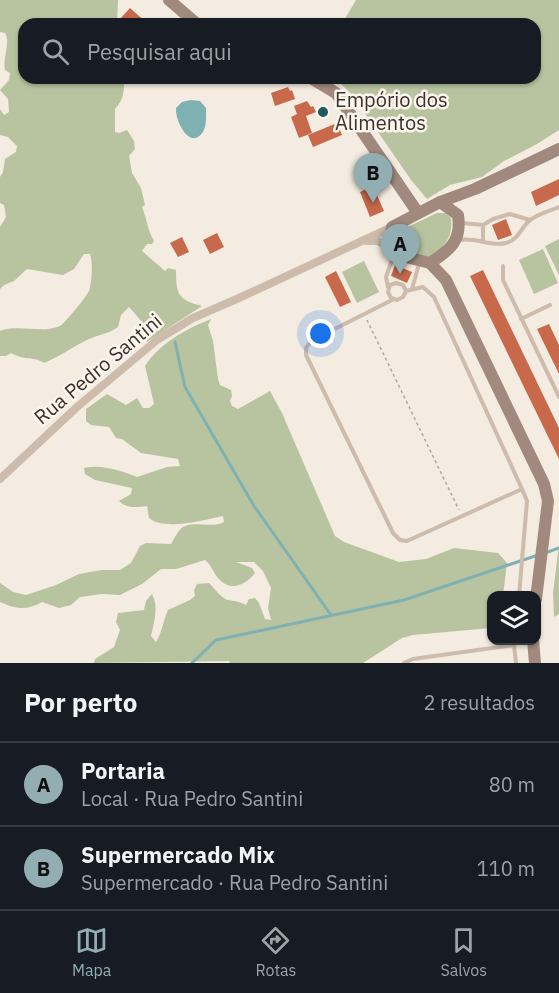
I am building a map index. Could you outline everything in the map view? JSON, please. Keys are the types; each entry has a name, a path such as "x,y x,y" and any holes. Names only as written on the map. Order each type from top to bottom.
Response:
{"street":[{"path":"169,0 190,18"},
{"path":"323,84 336,93 418,213"},
{"path":"392,250 392,227 440,202 475,189 559,149"},
{"path":"425,262 445,254 457,240 459,219 464,202 475,189"},
{"path":"440,202 459,219"},
{"name":"Rua Pedro Santini","path":"0,479 77,407 157,340 202,314 392,227"},
{"path":"360,242 377,241 392,250 425,262 446,279"},
{"path":"445,254 446,279 544,484 547,509 538,591"},
{"path":"533,645 535,663"}],"lane":[{"path":"457,240 470,238 494,244 506,243 518,236 530,220 559,207"},
{"path":"459,219 483,225 510,214 530,220"},
{"path":"483,225 483,241"},
{"path":"392,250 386,277 389,295 394,299"},
{"path":"412,289 425,262"},
{"path":"503,266 503,280 559,397"},
{"path":"389,288 393,283 400,283 406,291"},
{"path":"519,591 527,501 522,489 434,297 423,287 406,291 400,299 394,299 311,341 306,348 306,354 393,533 400,540 413,540 522,489"},
{"path":"521,319 550,305"},
{"path":"404,663 413,659 501,645"},
{"path":"514,645 516,663"}],"path":[{"path":"363,314 462,517"}],"green space":[{"path":"0,0 118,0 117,18 18,18 18,84 124,84 120,103 115,109 115,132 127,130 134,141 135,149 129,156 132,173 141,188 145,205 142,207 154,241 152,244 147,244 142,251 165,271 168,268 176,270 180,295 202,306 147,342 144,324 129,307 121,315 118,327 87,340 44,363 11,353 0,356 0,331 15,328 46,329 60,326 89,291 92,267 90,254 84,254 74,269 63,275 27,269 14,281 0,289 0,227 6,217 4,205 0,203 0,177 5,159 16,152 17,146 8,137 0,135 0,109 4,115 9,112 8,99 0,90 9,80 10,73 5,70 7,37 5,33 0,32"},
{"path":"356,0 559,0 559,130 504,161 482,177 450,185 427,199 411,180 354,97 341,84 541,84 541,18 346,18"},
{"path":"437,213 445,213 451,218 451,231 447,241 440,249 430,257 398,249 394,243 395,233"},
{"path":"559,239 559,275 545,246"},
{"path":"543,249 558,283 534,294 519,260"},
{"path":"364,261 379,292 357,303 342,272"},
{"path":"211,319 208,325 213,341 218,379 220,385 231,390 232,406 238,409 270,391 282,413 335,536 344,542 399,562 426,559 454,548 498,553 507,563 504,591 487,591 487,628 402,638 363,663 230,663 229,661 94,663 95,659 114,647 120,630 116,622 118,613 144,610 146,601 152,594 156,609 151,636 156,642 168,610 195,596 194,590 197,584 209,583 225,599 246,605 249,599 255,598 265,619 271,620 268,608 271,588 263,571 254,562 236,562 252,568 255,573 243,584 233,586 223,583 205,560 176,569 161,569 142,584 120,595 102,594 80,597 71,605 59,608 42,602 21,608 0,602 0,583 13,592 26,595 79,574 120,570 131,563 140,546 146,543 171,544 183,527 224,522 223,516 174,524 156,522 149,518 147,506 129,506 119,501 131,494 132,488 95,480 85,474 84,468 118,470 137,477 167,467 180,466 178,459 141,453 122,439 116,438 109,427 91,425 86,421 86,409 107,394 126,405 137,398 143,408 149,408 154,404 145,366 158,350 192,327"},
{"path":"559,544 559,614 554,617 553,593"}],"water":[{"path":"200,101 206,108 203,132 193,138 184,132 176,114 176,108 182,102"}],"building":[{"path":"130,8 141,18 121,18"},
{"path":"288,87 290,91 292,90 295,99 275,106 271,93"},
{"path":"307,101 316,112 306,116 312,133 299,138 291,117 297,114 294,106"},
{"path":"337,123 342,135 313,147 308,135"},
{"path":"559,179 559,195 536,206 531,192"},
{"path":"373,186 384,211 370,217 360,192"},
{"path":"506,219 512,235 498,240 492,225"},
{"path":"217,233 224,247 210,254 203,240"},
{"path":"182,237 189,252 178,257 170,243"},
{"path":"395,265 412,272 407,283 391,276"},
{"path":"483,270 559,428 559,459 470,276"},
{"path":"336,271 351,302 340,307 325,277"},
{"path":"549,324 559,345 559,374 537,329"}],"waterway":[{"path":"175,342 185,387 254,506 331,615"},
{"path":"545,553 559,548"},
{"path":"192,663 216,640 404,600 538,555"}],"place":[{"name":"Empório dos Alimentos","path":"323,112"},
{"name":"Supermercado Mix","path":"373,203"},
{"name":"Portaria","path":"400,274"}]}
